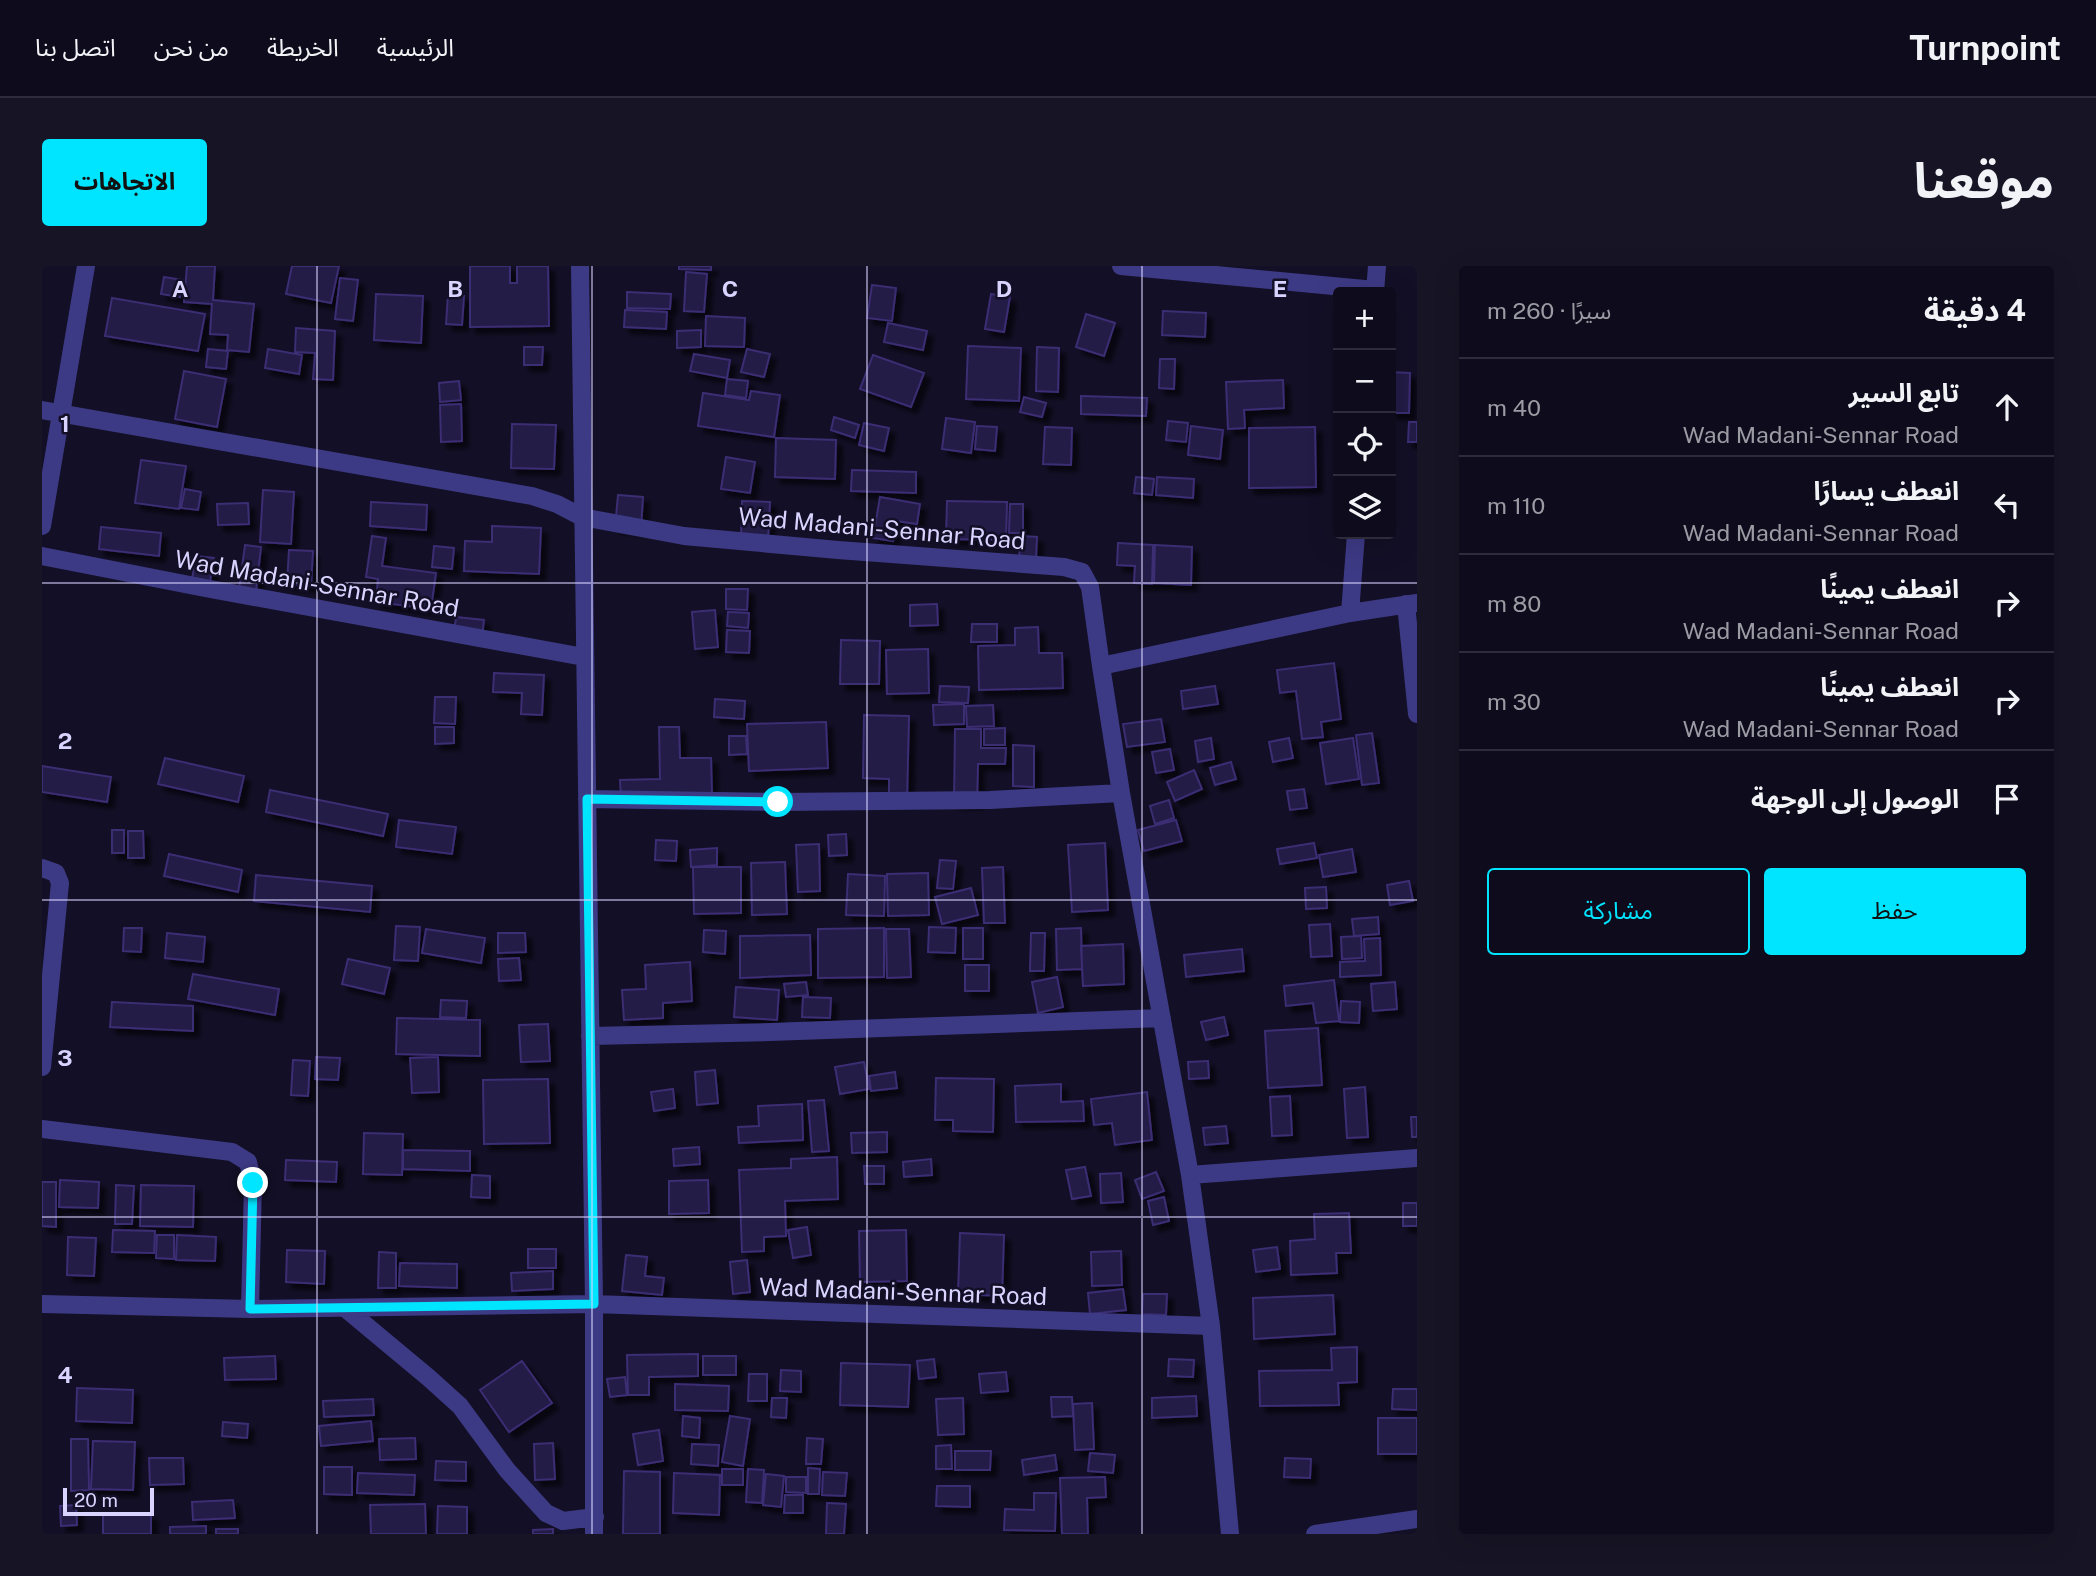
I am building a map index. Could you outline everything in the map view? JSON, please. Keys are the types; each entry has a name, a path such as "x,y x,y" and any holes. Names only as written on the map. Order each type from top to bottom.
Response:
{"street":[{"path":"42,526 86,266"},
{"path":"345,1308 460,1406 507,1469 546,1513 563,1521 594,1525 594,1304 580,266"},
{"path":"1121,266 1334,287"},
{"path":"1375,287 1377,266"},
{"name":"Wad Madani-Sennar Road","path":"42,410 532,496 582,517 684,536 838,551 1064,566 1082,572 1090,587 1121,793 1190,1175 1211,1326 1230,1534"},
{"path":"1350,613 1356,539"},
{"name":"Wad Madani-Sennar Road","path":"42,556 584,657"},
{"path":"1101,666 1350,613 1411,603 1417,714"},
{"path":"587,799 778,802 963,800 1121,793"},
{"path":"42,868 56,873 60,883 42,1067"},
{"path":"590,1036 1162,1018"},
{"path":"42,1129 232,1152 248,1162 253,1183 250,1309"},
{"path":"1190,1175 1417,1158"},
{"name":"Wad Madani-Sennar Road","path":"42,1304 250,1309 594,1304 1211,1326"},
{"path":"1315,1534 1417,1519"}],"building":[{"path":"187,266 215,266 213,300 254,304 249,352 227,350 228,335 210,334 212,304 184,302"},
{"path":"292,266 339,266 331,303 286,294"},
{"path":"470,266 510,266 510,283 517,283 517,266 548,266 549,326 470,327"},
{"path":"679,266 711,266 711,270 679,269"},
{"path":"686,272 707,274 704,312 684,311"},
{"path":"164,277 183,280 180,297 161,294"},
{"path":"340,278 358,280 353,321 335,319"},
{"path":"872,285 896,288 892,321 867,318"},
{"path":"627,292 671,294 670,309 627,308"},
{"path":"376,294 423,296 421,343 374,340"},
{"path":"991,294 1010,297 1004,332 985,329"},
{"path":"448,295 464,296 462,325 446,324"},
{"path":"112,298 205,314 198,351 105,336"},
{"path":"625,310 667,312 666,329 624,327"},
{"path":"1163,311 1206,313 1205,337 1162,335"},
{"path":"1086,314 1115,323 1104,356 1076,347"},
{"path":"706,316 745,318 744,347 705,346"},
{"path":"888,323 927,331 923,350 884,342"},
{"path":"296,328 335,331 333,380 313,379 315,353 295,352"},
{"path":"701,330 701,347 677,348 677,331"},
{"path":"968,346 1021,348 1019,401 966,399"},
{"path":"524,347 543,347 542,365 524,365"},
{"path":"1037,347 1059,348 1058,392 1036,391"},
{"path":"208,349 228,351 226,369 206,367"},
{"path":"268,349 302,355 299,374 265,368"},
{"path":"747,349 770,354 764,377 741,372"},
{"path":"694,354 730,360 727,378 690,371"},
{"path":"873,355 924,373 911,407 860,389"},
{"path":"1160,359 1175,359 1174,389 1159,388"},
{"path":"184,371 226,379 217,427 175,419"},
{"path":"1396,372 1410,373 1409,413 1396,413"},
{"path":"727,379 748,381 746,398 725,395"},
{"path":"1283,380 1284,408 1244,410 1245,428 1228,429 1226,382"},
{"path":"459,381 461,400 440,402 439,383"},
{"path":"751,391 780,395 774,437 698,426 703,393 749,400"},
{"path":"1081,396 1147,398 1146,416 1081,414"},
{"path":"1024,397 1046,403 1042,417 1020,412"},
{"path":"461,404 462,441 441,442 440,405"},
{"path":"834,417 859,425 855,438 831,430"},
{"path":"946,418 975,422 971,453 942,449"},
{"path":"1168,421 1188,423 1186,442 1166,440"},
{"path":"1409,422 1417,422 1417,442 1408,442"},
{"path":"864,423 889,428 884,451 859,445"},
{"path":"512,424 556,425 554,469 511,468"},
{"path":"977,426 997,427 995,451 975,449"},
{"path":"1191,426 1223,430 1220,459 1188,455"},
{"path":"1045,427 1072,428 1071,465 1043,464"},
{"path":"1315,427 1316,487 1249,488 1249,428"},
{"path":"776,438 836,440 835,479 775,477"},
{"path":"726,457 755,462 750,493 721,489"},
{"path":"141,460 186,466 179,509 135,503"},
{"path":"852,470 916,472 916,493 851,491"},
{"path":"1136,477 1154,479 1152,495 1134,493"},
{"path":"1157,477 1194,479 1193,498 1156,495"},
{"path":"185,489 201,492 198,510 181,508"},
{"path":"263,490 294,492 291,544 260,542"},
{"path":"618,495 643,497 641,529 615,527"},
{"path":"880,497 920,504 917,524 896,521 893,541 873,538"},
{"path":"742,501 770,502 768,540 741,539"},
{"path":"947,501 1007,502 1006,540 946,539"},
{"path":"371,502 427,505 426,530 370,526"},
{"path":"248,503 249,524 218,525 217,504"},
{"path":"1010,504 1023,504 1023,533 1009,533"},
{"path":"492,526 541,528 539,574 464,571 465,541 492,542"},
{"path":"101,527 161,533 159,556 99,549"},
{"path":"372,536 386,538 382,566 436,573 431,609 376,602 378,579 366,577"},
{"path":"1021,536 1037,537 1036,558 1019,557"},
{"path":"1118,543 1153,545 1152,584 1134,583 1135,566 1117,565"},
{"path":"245,545 261,547 256,591 239,589"},
{"path":"1155,545 1192,547 1191,585 1154,583"},
{"path":"434,546 454,548 452,569 432,567"},
{"path":"289,550 313,551 311,586 287,584"},
{"path":"196,556 214,558 209,587 191,585"},
{"path":"726,589 748,589 747,610 726,609"},
{"path":"937,604 938,625 910,626 910,605"},
{"path":"715,610 718,647 695,649 692,612"},
{"path":"728,612 749,613 748,628 727,626"},
{"path":"456,617 484,620 482,637 454,634"},
{"path":"972,624 997,624 997,642 971,642"},
{"path":"1038,627 1039,653 1062,653 1063,688 979,690 978,646 1015,645 1015,628"},
{"path":"727,630 750,631 749,653 726,652"},
{"path":"841,640 880,641 879,684 840,684"},
{"path":"928,649 929,693 887,694 886,650"},
{"path":"1334,663 1341,719 1321,722 1323,737 1302,739 1296,691 1280,693 1277,670"},
{"path":"494,673 544,675 542,715 521,714 522,693 493,692"},
{"path":"940,686 969,687 968,703 939,702"},
{"path":"1215,686 1218,704 1183,709 1181,691"},
{"path":"435,697 456,697 455,724 434,723"},
{"path":"715,699 745,701 744,719 714,717"},
{"path":"964,704 964,724 934,725 933,705"},
{"path":"993,705 994,726 967,727 966,706"},
{"path":"864,715 909,716 907,800 889,799 889,779 863,778"},
{"path":"1161,719 1165,742 1127,747 1123,724"},
{"path":"826,722 828,768 749,771 747,724"},
{"path":"435,727 454,727 454,743 435,744"},
{"path":"659,727 679,727 680,758 711,758 712,795 621,797 620,780 660,779"},
{"path":"1005,728 1005,745 984,745 984,729"},
{"path":"955,729 981,729 981,748 1006,748 1005,764 978,764 977,803 954,803"},
{"path":"1372,733 1379,783 1362,785 1356,735"},
{"path":"729,736 746,736 747,754 729,755"},
{"path":"1211,738 1214,759 1198,762 1195,741"},
{"path":"1289,738 1293,758 1273,762 1269,742"},
{"path":"1353,738 1359,779 1326,784 1320,743"},
{"path":"1013,745 1034,746 1034,787 1013,786"},
{"path":"1170,749 1174,770 1156,773 1152,752"},
{"path":"165,758 244,776 238,802 158,784"},
{"path":"1231,762 1236,779 1215,785 1210,768"},
{"path":"42,766 111,777 107,802 42,792"},
{"path":"1194,770 1202,789 1175,801 1167,782"},
{"path":"1304,789 1307,808 1290,810 1287,791"},
{"path":"270,790 388,814 383,836 266,812"},
{"path":"1169,800 1174,818 1155,824 1150,806"},
{"path":"399,820 456,827 452,854 396,847"},
{"path":"1176,820 1182,841 1144,851 1138,830"},
{"path":"112,830 124,830 124,853 112,853"},
{"path":"128,831 143,831 144,858 128,858"},
{"path":"846,834 847,855 829,856 828,835"},
{"path":"656,840 677,841 676,861 655,860"},
{"path":"1105,843 1108,910 1072,912 1068,845"},
{"path":"1314,843 1317,858 1280,864 1277,849"},
{"path":"819,844 820,891 798,892 796,845"},
{"path":"717,848 717,865 691,867 690,850"},
{"path":"1352,849 1356,872 1323,877 1319,855"},
{"path":"169,854 242,870 238,892 164,876"},
{"path":"940,860 956,861 953,889 937,888"},
{"path":"785,862 787,914 752,915 751,863"},
{"path":"693,867 741,867 741,913 694,914"},
{"path":"1003,867 1005,923 984,923 982,868"},
{"path":"928,873 929,915 888,916 887,874"},
{"path":"848,874 885,876 884,916 846,915"},
{"path":"256,875 372,886 370,912 254,901"},
{"path":"1409,881 1413,901 1390,905 1387,885"},
{"path":"1326,887 1327,908 1306,909 1305,888"},
{"path":"971,888 978,915 942,924 935,897"},
{"path":"1378,917 1379,934 1354,936 1352,919"},
{"path":"1330,924 1332,956 1311,957 1309,925"},
{"path":"396,926 420,927 418,961 394,960"},
{"path":"929,927 956,928 955,953 928,952"},
{"path":"124,928 142,928 141,952 123,951"},
{"path":"884,928 884,977 818,978 818,929"},
{"path":"963,928 983,928 983,959 963,959"},
{"path":"1081,928 1082,969 1057,970 1056,929"},
{"path":"426,929 485,938 481,963 422,953"},
{"path":"886,929 909,929 911,977 887,978"},
{"path":"704,930 726,931 725,954 703,952"},
{"path":"167,933 205,937 203,962 165,958"},
{"path":"498,933 525,933 526,952 498,953"},
{"path":"1031,933 1045,933 1044,971 1030,971"},
{"path":"810,935 811,975 740,978 740,936"},
{"path":"1361,936 1362,958 1342,959 1341,937"},
{"path":"1380,938 1381,975 1340,977 1340,962 1365,961 1364,939"},
{"path":"1123,944 1124,984 1083,986 1081,946"},
{"path":"1242,949 1244,971 1186,977 1184,955"},
{"path":"519,958 521,980 499,981 498,959"},
{"path":"348,959 390,968 384,994 342,984"},
{"path":"690,962 692,1001 663,1003 663,1018 624,1020 622,990 646,989 645,965"},
{"path":"965,965 989,965 989,991 965,991"},
{"path":"193,974 279,989 275,1015 188,999"},
{"path":"1057,977 1063,1007 1038,1013 1032,982"},
{"path":"1334,980 1339,1021 1316,1023 1313,1003 1286,1006 1284,986"},
{"path":"806,982 808,995 786,997 784,984"},
{"path":"1395,982 1397,1009 1373,1011 1371,984"},
{"path":"736,987 779,990 777,1020 734,1017"},
{"path":"803,997 831,998 830,1018 802,1017"},
{"path":"441,1000 467,1001 466,1018 440,1017"},
{"path":"1341,1001 1360,1002 1359,1023 1340,1022"},
{"path":"112,1002 193,1006 193,1031 110,1027"},
{"path":"1224,1017 1228,1035 1206,1040 1201,1022"},
{"path":"397,1018 480,1020 480,1056 396,1054"},
{"path":"548,1024 550,1061 521,1062 519,1025"},
{"path":"1318,1028 1322,1085 1268,1088 1265,1031"},
{"path":"316,1057 340,1058 338,1080 315,1079"},
{"path":"438,1057 439,1092 412,1093 410,1058"},
{"path":"293,1060 310,1061 308,1096 291,1095"},
{"path":"1208,1061 1209,1078 1189,1079 1188,1062"},
{"path":"864,1062 869,1089 840,1094 835,1067"},
{"path":"715,1070 718,1103 697,1105 695,1072"},
{"path":"895,1072 897,1088 871,1091 869,1076"},
{"path":"936,1078 994,1079 993,1132 953,1131 953,1120 935,1120"},
{"path":"548,1079 550,1143 484,1144 483,1080"},
{"path":"1061,1084 1061,1102 1083,1101 1084,1121 1016,1122 1015,1086"},
{"path":"1365,1087 1368,1137 1347,1138 1344,1089"},
{"path":"673,1089 675,1108 654,1111 651,1092"},
{"path":"1147,1092 1152,1140 1115,1145 1112,1123 1094,1125 1091,1099"},
{"path":"1290,1096 1292,1135 1272,1136 1270,1097"},
{"path":"824,1100 829,1151 812,1152 808,1101"},
{"path":"802,1104 803,1140 739,1143 738,1127 759,1126 758,1106"},
{"path":"1411,1117 1417,1117 1417,1137 1412,1137"},
{"path":"1226,1126 1228,1143 1205,1145 1203,1128"},
{"path":"887,1132 887,1152 852,1153 851,1133"},
{"path":"364,1133 403,1134 402,1175 363,1174"},
{"path":"699,1147 700,1164 674,1166 673,1149"},
{"path":"403,1150 470,1151 470,1171 403,1169"},
{"path":"837,1157 838,1199 785,1201 786,1236 764,1237 764,1251 742,1252 739,1170 791,1168 791,1159"},
{"path":"931,1159 932,1175 904,1177 903,1162"},
{"path":"286,1160 337,1162 336,1182 285,1180"},
{"path":"864,1166 884,1166 884,1184 865,1184"},
{"path":"1085,1167 1091,1196 1072,1199 1066,1170"},
{"path":"1156,1172 1164,1191 1142,1199 1135,1180"},
{"path":"1121,1173 1123,1202 1101,1203 1100,1174"},
{"path":"472,1175 490,1176 490,1198 471,1197"},
{"path":"60,1180 99,1182 98,1208 59,1207"},
{"path":"708,1180 709,1213 669,1214 669,1181"},
{"path":"42,1182 56,1182 56,1227 42,1226"},
{"path":"116,1185 134,1186 132,1224 115,1224"},
{"path":"141,1185 194,1186 193,1227 140,1226"},
{"path":"1164,1197 1169,1221 1153,1225 1148,1201"},
{"path":"1403,1203 1417,1203 1417,1226 1403,1226"},
{"path":"1349,1213 1351,1253 1336,1253 1337,1273 1291,1275 1290,1241 1315,1239 1314,1214"},
{"path":"807,1227 811,1255 793,1258 788,1230"},
{"path":"113,1230 155,1231 154,1253 112,1252"},
{"path":"906,1230 907,1281 860,1282 859,1231"},
{"path":"960,1233 1004,1235 1002,1296 958,1294"},
{"path":"157,1235 174,1235 174,1259 156,1258"},
{"path":"177,1235 216,1237 215,1261 176,1260"},
{"path":"68,1237 96,1238 94,1276 67,1275"},
{"path":"1277,1247 1280,1269 1256,1272 1253,1250"},
{"path":"528,1249 556,1249 556,1268 528,1268"},
{"path":"287,1250 325,1251 324,1284 286,1282"},
{"path":"1121,1251 1122,1285 1092,1286 1091,1252"},
{"path":"379,1252 396,1253 396,1288 378,1288"},
{"path":"626,1255 647,1257 645,1276 664,1278 662,1295 622,1291"},
{"path":"747,1260 750,1292 733,1294 730,1262"},
{"path":"400,1263 457,1264 457,1288 399,1286"},
{"path":"553,1271 553,1289 512,1291 511,1273"},
{"path":"1123,1289 1126,1310 1090,1314 1088,1293"},
{"path":"1143,1294 1167,1294 1166,1315 1142,1314"},
{"path":"1333,1295 1335,1334 1254,1339 1253,1298"},
{"path":"1357,1347 1357,1382 1338,1383 1339,1405 1260,1406 1259,1371 1332,1370 1331,1348"},
{"path":"698,1354 698,1376 649,1377 649,1395 628,1395 627,1355"},
{"path":"275,1356 276,1379 225,1380 224,1358"},
{"path":"703,1356 736,1356 736,1375 703,1375"},
{"path":"934,1359 936,1377 919,1379 917,1361"},
{"path":"1169,1359 1194,1360 1193,1377 1168,1376"},
{"path":"522,1361 552,1403 509,1432 480,1390"},
{"path":"841,1363 910,1365 908,1407 840,1405"},
{"path":"781,1370 801,1371 801,1392 780,1391"},
{"path":"1006,1372 1008,1391 981,1393 979,1374"},
{"path":"749,1374 767,1374 767,1401 748,1401"},
{"path":"625,1377 627,1395 610,1397 607,1379"},
{"path":"675,1384 729,1386 728,1411 675,1410"},
{"path":"77,1388 133,1390 132,1423 76,1421"},
{"path":"1393,1389 1417,1389 1417,1410 1392,1409"},
{"path":"1196,1396 1197,1416 1152,1418 1152,1398"},
{"path":"1051,1397 1072,1397 1073,1416 1052,1417"},
{"path":"772,1398 787,1398 786,1418 771,1417"},
{"path":"963,1398 964,1434 938,1435 936,1399"},
{"path":"373,1399 374,1415 324,1417 323,1401"},
{"path":"1092,1403 1094,1449 1075,1450 1073,1404"},
{"path":"683,1416 700,1418 699,1438 682,1436"},
{"path":"730,1416 750,1419 743,1466 722,1462"},
{"path":"1378,1418 1417,1418 1417,1454 1378,1454"},
{"path":"371,1421 373,1441 321,1446 319,1426"},
{"path":"223,1422 248,1424 247,1438 222,1436"},
{"path":"659,1430 663,1461 638,1465 633,1434"},
{"path":"415,1438 416,1459 380,1460 379,1439"},
{"path":"807,1438 823,1439 821,1464 806,1464"},
{"path":"71,1439 88,1439 89,1490 71,1491"},
{"path":"93,1441 135,1442 133,1490 91,1489"},
{"path":"553,1443 555,1479 535,1480 534,1444"},
{"path":"692,1444 719,1445 718,1466 691,1464"},
{"path":"951,1445 952,1469 936,1469 936,1446"},
{"path":"955,1451 991,1451 990,1470 955,1470"},
{"path":"1090,1453 1115,1455 1113,1473 1088,1471"},
{"path":"1055,1455 1057,1470 1024,1475 1022,1460"},
{"path":"149,1458 183,1458 184,1484 150,1485"},
{"path":"1285,1458 1311,1459 1310,1478 1284,1477"},
{"path":"436,1461 466,1462 466,1481 435,1480"},
{"path":"324,1467 352,1467 352,1495 324,1494"},
{"path":"808,1468 820,1469 819,1494 808,1494"},
{"path":"722,1469 743,1469 743,1485 722,1485"},
{"path":"748,1469 764,1470 762,1503 746,1502"},
{"path":"624,1471 660,1472 660,1534 623,1534"},
{"path":"823,1472 847,1473 845,1496 822,1495"},
{"path":"358,1473 415,1475 414,1495 357,1493"},
{"path":"674,1473 720,1475 719,1515 673,1513"},
{"path":"766,1474 784,1476 781,1507 763,1505"},
{"path":"786,1477 806,1477 806,1493 786,1492"},
{"path":"1105,1477 1106,1497 1087,1498 1088,1534 1062,1534 1060,1478"},
{"path":"937,1486 970,1486 970,1507 936,1506"},
{"path":"1034,1493 1056,1493 1055,1531 1004,1530 1005,1509 1034,1510"},
{"path":"785,1495 803,1495 803,1513 784,1513"},
{"path":"233,1500 235,1518 193,1520 192,1502"},
{"path":"827,1503 846,1504 844,1534 826,1534"},
{"path":"425,1504 426,1534 371,1534 370,1505"},
{"path":"76,1505 77,1525 61,1526 60,1506"},
{"path":"438,1506 467,1507 467,1534 437,1534"},
{"path":"103,1514 151,1514 151,1534 103,1534"},
{"path":"206,1526 206,1534 170,1534 170,1527"},
{"path":"216,1529 238,1529 238,1534 216,1534"},
{"path":"553,1529 553,1534 533,1534 533,1530"}],"route":[{"path":"253,1183 250,1309 594,1304 587,799 778,802"}]}
